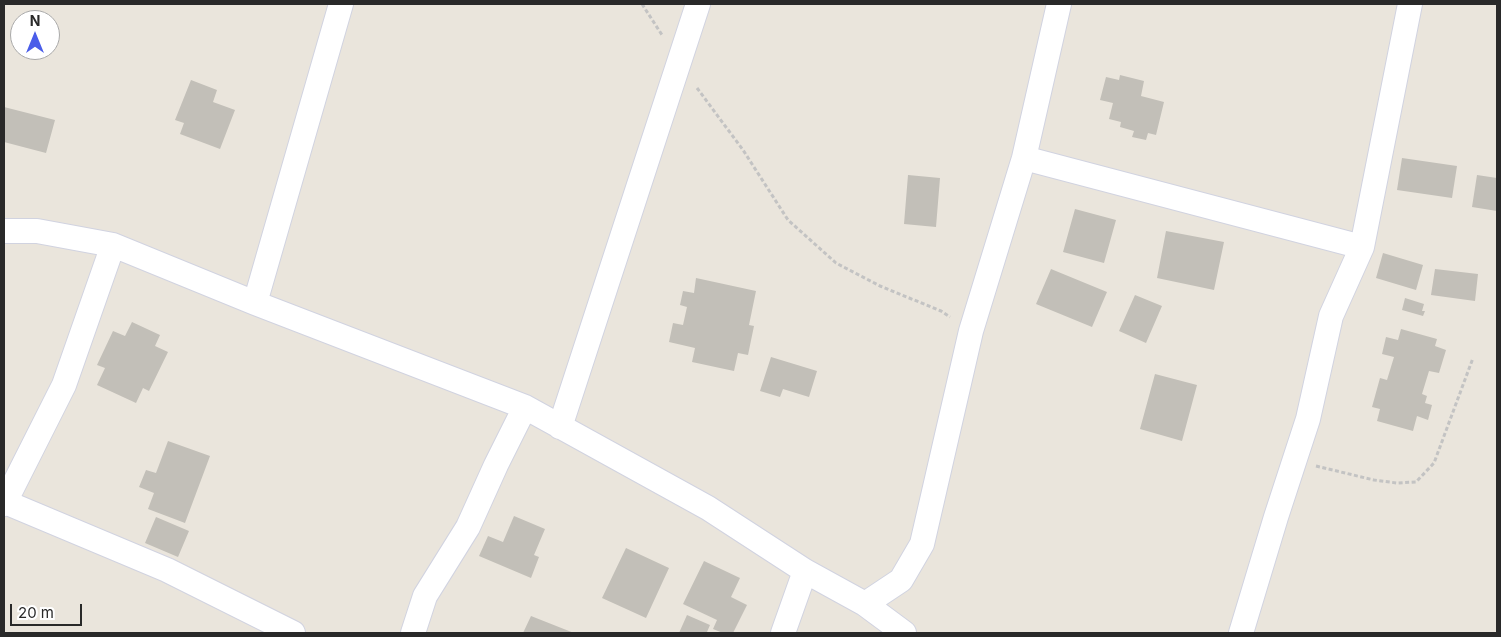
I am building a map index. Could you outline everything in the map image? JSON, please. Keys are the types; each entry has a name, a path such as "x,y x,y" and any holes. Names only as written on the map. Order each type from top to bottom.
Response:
{"street":[{"path":"255,303 341,4"},
{"path":"560,427 680,65 698,4"},
{"path":"865,604 901,580 922,544 971,331 1024,158 1060,4"},
{"path":"1241,633 1308,419 1331,316 1362,246 1410,4"},
{"path":"1024,158 1362,246"},
{"path":"4,231 38,231 113,245 255,303 525,407 708,508 805,571 865,604 904,633"},
{"path":"113,245 64,385 4,503 167,570 292,633"},
{"path":"413,633 425,596 468,527 525,407"},
{"path":"783,633 805,571"}],"path":[{"path":"642,4 680,65 743,150 788,220 836,263 880,286 941,311 971,331"},
{"path":"1294,461 1374,480 1397,483 1416,482 1434,463 1473,358"}],"building":[{"path":"1120,75 1144,81 1141,96 1164,102 1156,135 1148,133 1146,140 1132,137 1134,131 1120,127 1121,122 1109,119 1113,103 1100,100 1106,77 1119,80"},
{"path":"191,80 217,90 213,102 235,110 220,149 180,134 184,123 175,120"},
{"path":"4,107 55,120 46,153 4,142"},
{"path":"1402,158 1457,166 1452,198 1397,190"},
{"path":"908,175 940,178 936,227 904,224"},
{"path":"1477,175 1497,178 1497,211 1472,207"},
{"path":"1075,209 1116,220 1104,263 1063,252"},
{"path":"1166,231 1224,242 1214,290 1157,278"},
{"path":"1383,253 1423,265 1416,290 1376,278"},
{"path":"1051,269 1107,292 1092,327 1036,304"},
{"path":"1435,269 1478,274 1475,301 1431,295"},
{"path":"696,278 756,291 749,325 754,326 748,355 738,353 734,371 692,362 695,348 669,342 673,323 683,325 687,307 680,305 683,291 694,293"},
{"path":"1135,295 1162,306 1146,343 1119,331"},
{"path":"1405,298 1424,304 1422,311 1425,311 1423,316 1402,310"},
{"path":"132,322 160,335 155,346 168,352 149,391 143,388 136,403 97,385 105,368 97,365 113,331 125,336"},
{"path":"1401,329 1437,339 1435,346 1446,350 1439,373 1429,371 1422,394 1427,396 1425,403 1432,405 1428,420 1417,416 1413,431 1377,421 1380,409 1372,407 1380,378 1387,380 1394,357 1382,354 1386,337 1398,340"},
{"path":"771,357 817,371 809,397 783,389 780,397 760,391"},
{"path":"1155,374 1197,385 1182,441 1140,429"},
{"path":"168,441 210,456 185,523 148,509 154,493 139,487 146,470 156,473"},
{"path":"514,516 545,529 534,555 539,557 531,578 479,556 488,536 503,542"},
{"path":"156,517 189,531 178,557 145,543"},
{"path":"626,548 669,568 646,618 602,598"},
{"path":"704,561 740,578 731,597 747,605 733,633 723,633 713,629 717,620 683,604"},
{"path":"687,615 710,625 707,632 710,633 679,633"},
{"path":"531,616 574,633 523,633"}]}
